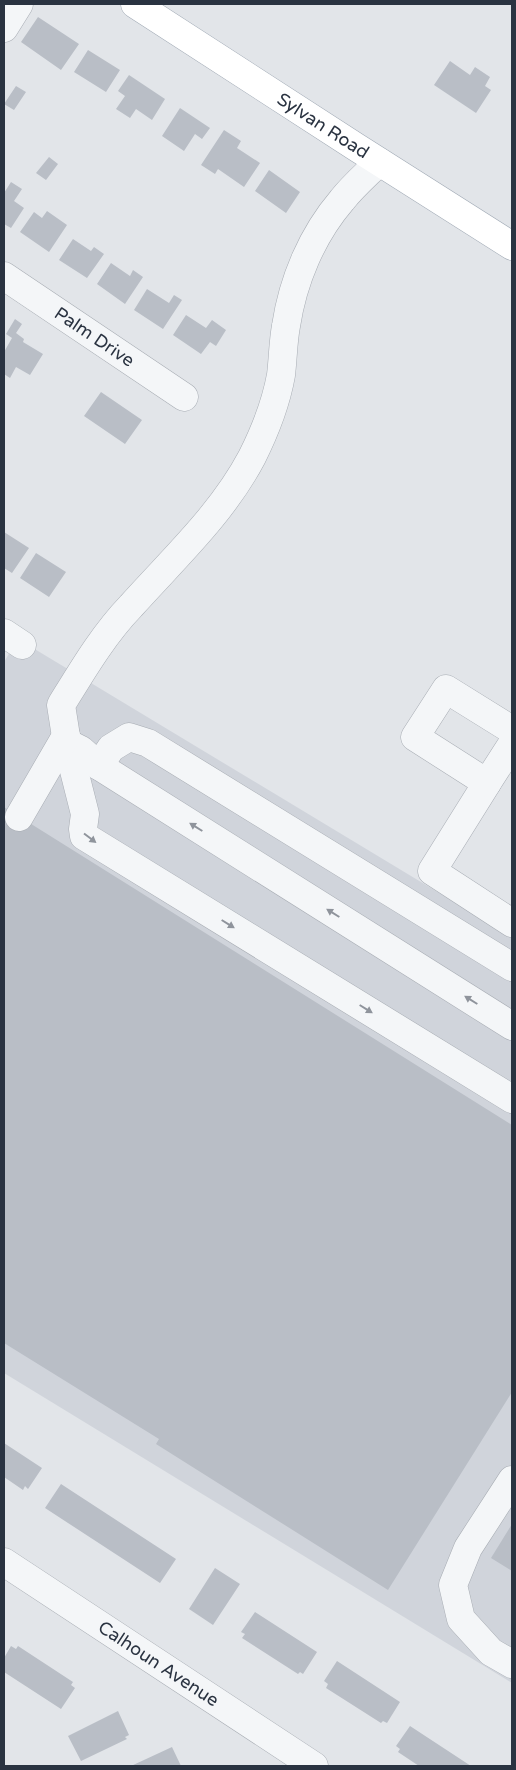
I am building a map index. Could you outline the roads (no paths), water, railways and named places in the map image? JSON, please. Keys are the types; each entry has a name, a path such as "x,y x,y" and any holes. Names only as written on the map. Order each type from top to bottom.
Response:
{"main road":[{"name":"Sylvan Road","path":"135,4 512,246"}],"street":[{"path":"4,28 20,4"},
{"path":"379,162 342,199 304,259 286,325 280,376 274,403 264,432 251,458 227,495 196,536 130,606 111,629 77,679 61,704 66,740 85,814 84,836 512,1099"},
{"name":"Palm Drive","path":"4,276 184,397"},
{"path":"487,783 415,737 446,688 512,730"},
{"path":"99,766 111,748 129,736 148,743 512,967"},
{"path":"66,740 99,766 125,783 512,1026"},
{"path":"19,817 66,740"},
{"path":"512,744 432,871 512,923"},
{"path":"85,814 100,794 125,783"},
{"path":"512,1480 468,1548 453,1585 461,1619 491,1652 512,1664"},
{"name":"Calhoun Avenue","path":"4,1562 314,1766"}]}
